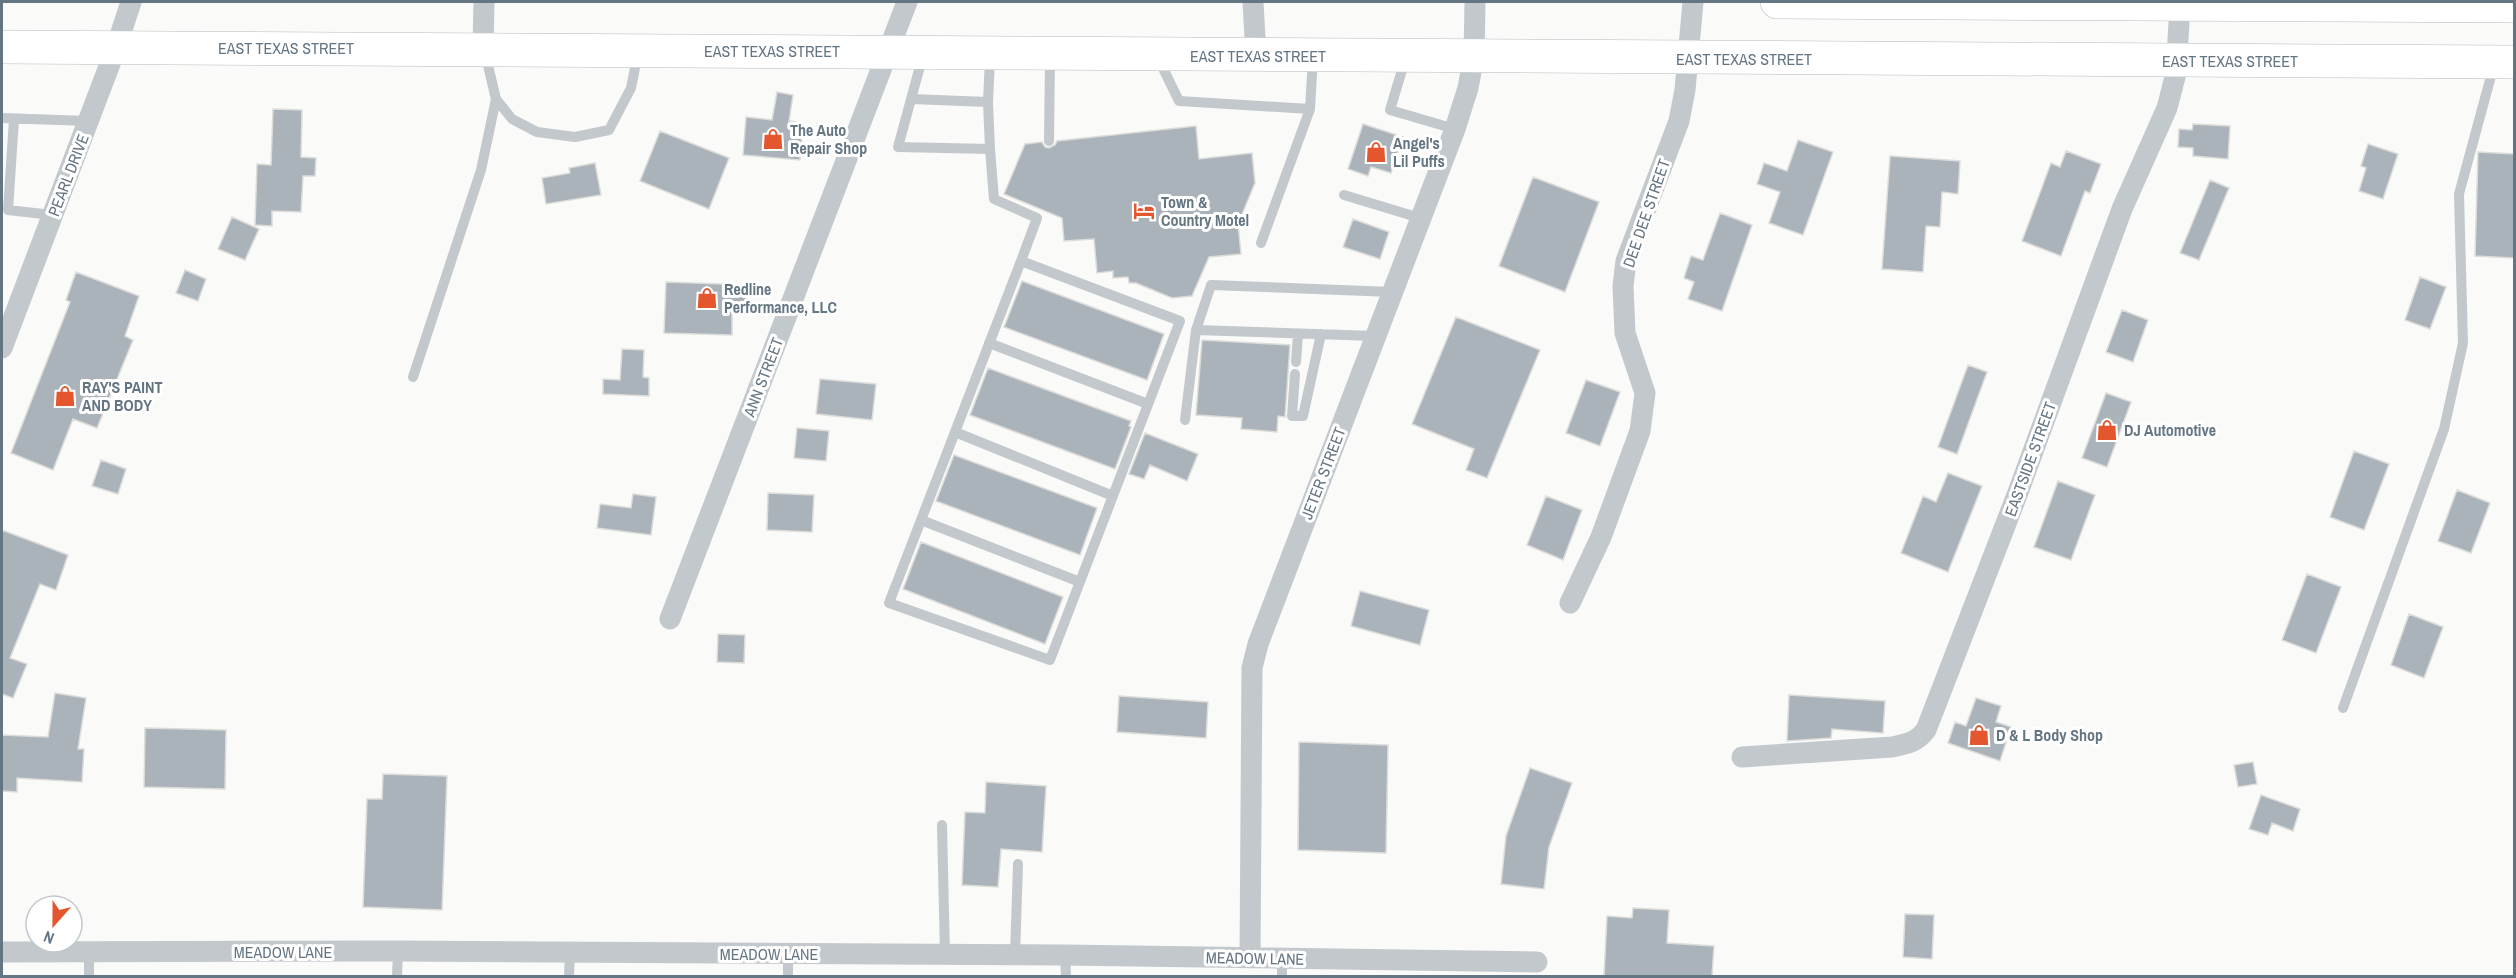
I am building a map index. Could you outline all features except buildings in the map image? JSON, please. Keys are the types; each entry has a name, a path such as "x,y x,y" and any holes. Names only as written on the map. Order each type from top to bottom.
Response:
{"main road":[{"path":"1777,2 2180,6 2514,6"},
{"name":"EAST TEXAS STREET","path":"2,47 483,48 1687,59 2505,62"}],"street":[{"name":"PEARL DRIVE","path":"2,348 116,48 131,2"},
{"path":"483,48 484,2"},
{"name":"ANN STREET","path":"670,619 886,52 908,2"},
{"path":"1253,2 1256,56"},
{"name":"JETER STREET","path":"1251,958 1252,668 1258,644 1455,129 1468,88 1474,56 1474,2"},
{"name":"DEE DEE STREET","path":"1570,603 1601,537 1640,431 1645,393 1625,333 1623,286 1626,261 1679,121 1693,2"},
{"name":"EASTSIDE STREET","path":"1742,757 1892,747 1920,739 1926,730 2017,495 2122,209 2167,108 2177,61 2180,6"},
{"name":"MEADOW LANE","path":"2,952 398,951 1065,955 1251,958 1282,968 1537,962"}],"lane":[{"path":"483,48 496,99 512,119 537,132 575,137 609,130 631,88 639,50"},
{"path":"924,52 898,147 990,148"},
{"path":"990,53 988,102 994,199 1040,214 1021,261 989,343 889,603 1050,660 1180,321 1021,261"},
{"path":"1049,141 1050,54"},
{"path":"1156,55 1179,101 1310,109"},
{"path":"1261,243 1310,109 1313,56"},
{"path":"1406,57 1390,110 1455,129"},
{"path":"2343,708 2444,429 2463,343 2459,194 2505,62"},
{"path":"413,376 481,170 496,99"},
{"path":"911,99 988,102"},
{"path":"2,118 88,122"},
{"path":"14,119 8,210 52,215"},
{"path":"1344,195 1420,218"},
{"path":"1185,420 1196,330 1211,285 1392,292"},
{"path":"1196,330 1375,336"},
{"path":"1296,362 1298,334"},
{"path":"1295,374 1293,416 1303,416 1321,334"},
{"path":"989,343 1148,405"},
{"path":"955,432 1113,496"},
{"path":"921,519 1080,582"},
{"path":"942,825 945,955"},
{"path":"1015,955 1018,864"},
{"path":"397,976 398,951"},
{"path":"569,976 570,952"},
{"path":"89,953 89,976"},
{"path":"788,954 788,976"},
{"path":"1065,955 1066,976"}],"place":[{"name":"The Auto Repair Shop","path":"773,139"},
{"name":"Angel's Lil Puffs","path":"1376,152"},
{"name":"Town & Country Motel","path":"1144,211"},
{"name":"Redline Performance, LLC","path":"707,298"},
{"name":"RAY'S PAINT AND BODY","path":"65,396"},
{"name":"DJ Automotive","path":"2107,430"},
{"name":"D & L Body Shop","path":"1979,735"}]}
